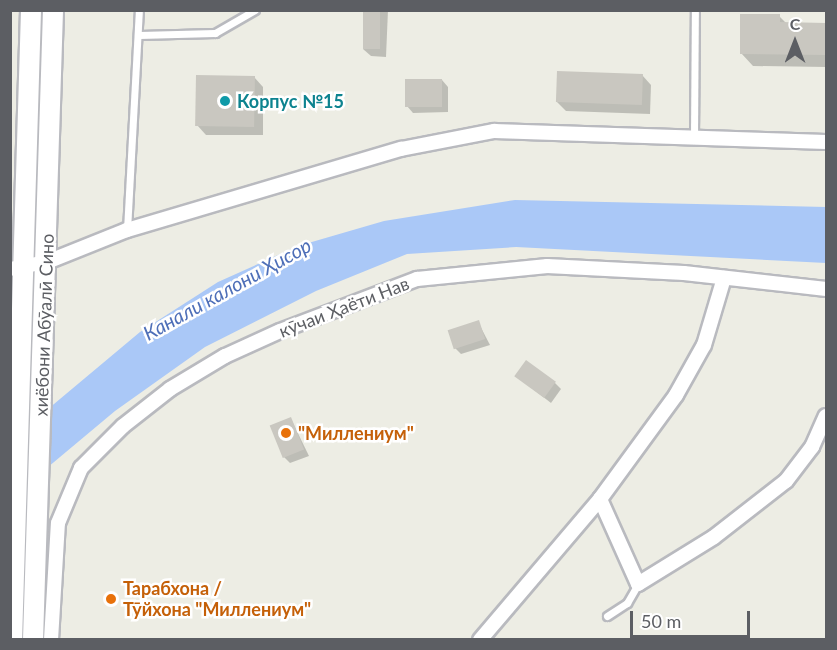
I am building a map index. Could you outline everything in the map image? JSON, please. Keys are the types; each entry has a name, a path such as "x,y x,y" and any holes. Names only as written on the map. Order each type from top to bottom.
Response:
{"main road":[{"name":"хиёбони Абӯалӣ Сино","path":"12,639 21,350 16,325 18,232 31,10"},
{"name":"хиёбони Абӯалӣ Сино","path":"33,639 47,262 53,10"}],"street":[{"path":"17,268 47,262 127,231 401,149 494,130 826,142"},
{"name":"кӯчаи Ҳаёти Нав","path":"51,639 54,544 63,503 76,476 131,420 170,388 225,356 417,279 547,266 724,278 826,289"},
{"path":"480,639 600,499 670,404 704,345 724,278"},
{"path":"600,499 638,584 714,537 786,481 812,447 826,416"}],"lane":[{"path":"127,231 140,10"},
{"path":"139,35 215,33 255,10"},
{"path":"694,138 695,10"},
{"path":"607,616 627,603 638,584"}],"water":[{"name":"Канали калони Ҳисор","path":"515,200 826,207 826,263 516,247 407,254 316,291 205,347 115,411 11,498 11,440 140,332 218,282 298,246 384,221"}],"building":[{"path":"363,10 380,10 380,49 363,49"},
{"path":"740,14 780,14 780,22 826,23 826,55 740,54"},
{"path":"557,71 643,74 642,105 556,102"},
{"name":"Корпус №15","path":"196,75 255,76 254,127 195,126"},
{"path":"405,79 442,79 442,107 405,107"},
{"path":"479,320 485,339 454,349 448,330"},
{"path":"526,360 556,382 544,398 514,376"},
{"path":"291,417 304,449 283,458 270,426"}],"place":[{"name":"Корпус №15","path":"225,101"},
{"name":"\"Миллениум\"","path":"286,433"},
{"name":"Тарабхона / Тӯйхона \"Миллениум\"","path":"111,599"}]}
